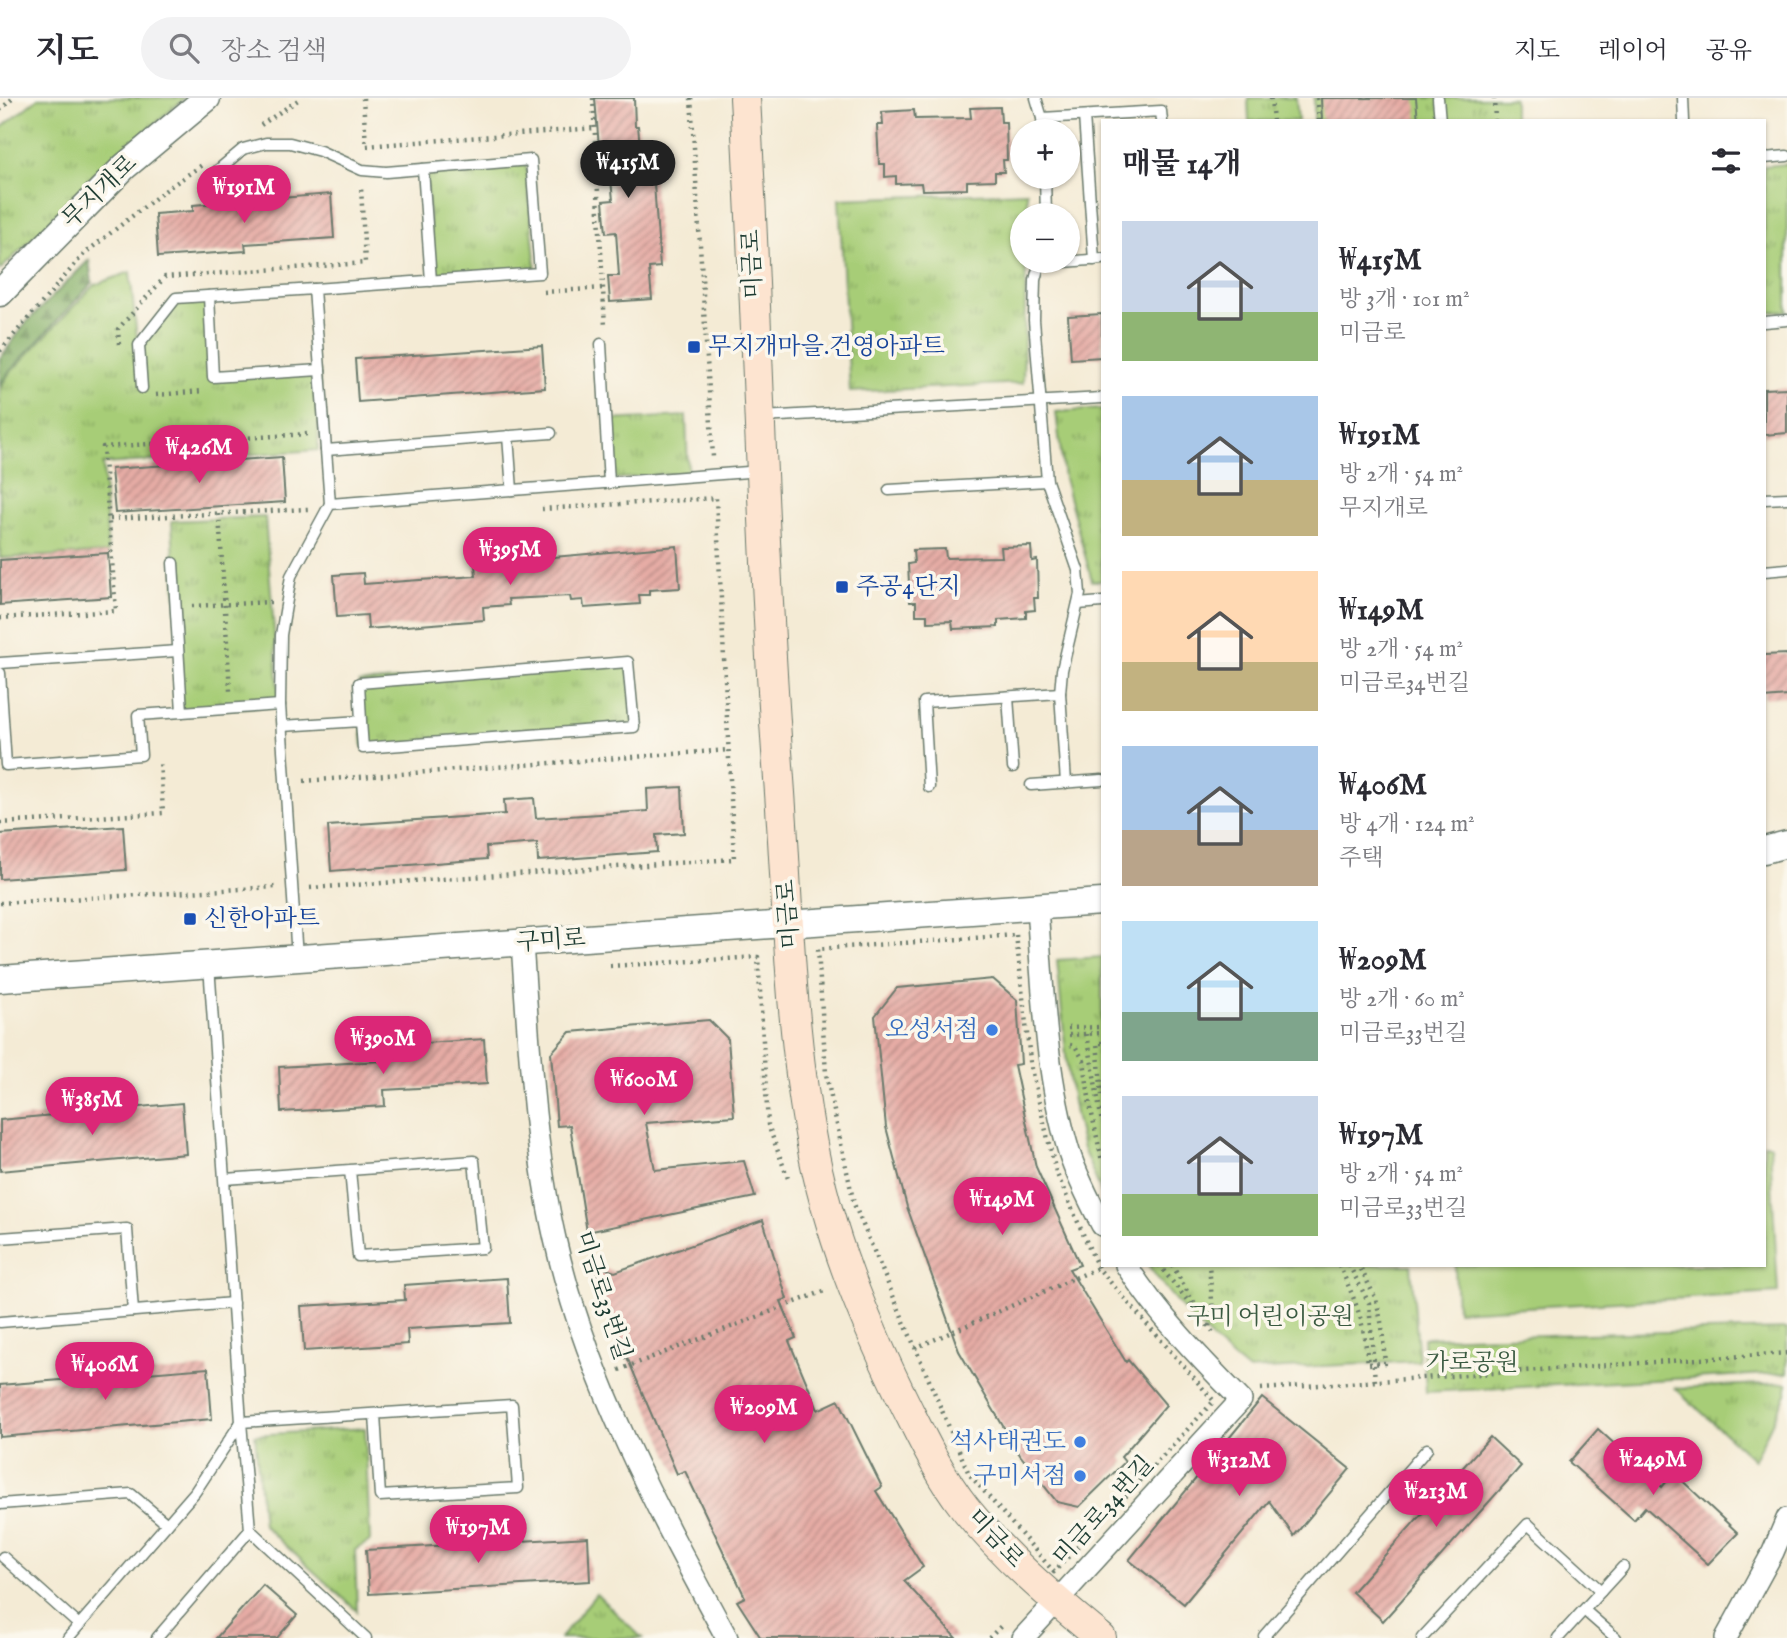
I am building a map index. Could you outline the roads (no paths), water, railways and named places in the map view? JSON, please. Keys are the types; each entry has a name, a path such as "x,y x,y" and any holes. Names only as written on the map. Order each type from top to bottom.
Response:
{"main road":[{"name":"미금로","path":"745,98 771,671 801,1079 810,1138 828,1212 847,1269 895,1384 939,1468 963,1505 1001,1550 1101,1638"}],"street":[{"name":"무지개로","path":"0,293 124,167 207,98"},
{"path":"1766,850 1787,845"},
{"name":"구미로","path":"0,979 1101,902"},
{"path":"1037,907 1048,1037 1062,1123 1070,1154 1101,1224"},
{"name":"미금로33번길","path":"522,943 537,1133 546,1198 564,1276 585,1341 648,1489 727,1638"},
{"name":"미금로34번길","path":"1057,1602 1241,1400 1197,1355 1157,1308 1127,1267"},
{"path":"1726,1638 1773,1552 1787,1519"},
{"path":"1023,1638 1057,1602"}],"lane":[{"path":"1036,98 1042,118 1161,111 1162,119"},
{"path":"1438,98 1440,119"},
{"path":"1683,98 1684,119"},
{"path":"1080,260 1098,259 1084,116"},
{"path":"147,392 139,345 177,298 540,273 531,160 386,172 362,170 320,151 290,144 267,143 243,149 218,170"},
{"path":"1766,158 1787,156"},
{"path":"423,169 430,281"},
{"path":"1038,273 1034,300 1047,481 1078,570 1078,604 1062,670 1060,693 1066,783"},
{"path":"297,958 280,705 281,635 292,576 330,504 314,289"},
{"path":"209,296 213,377 320,370"},
{"path":"1766,322 1787,320"},
{"path":"603,339 609,483"},
{"path":"759,417 1101,398"},
{"path":"326,450 551,433"},
{"path":"508,436 512,490"},
{"path":"330,504 761,471"},
{"path":"889,490 1047,481"},
{"path":"1766,499 1787,498"},
{"path":"173,562 182,712"},
{"path":"1766,571 1787,569"},
{"path":"1078,604 1101,602"},
{"path":"0,663 178,651"},
{"path":"628,662 634,727 363,748 361,720 359,683 628,662"},
{"path":"0,673 6,765 141,755 138,715 280,705"},
{"path":"929,787 924,702 1060,693"},
{"path":"1008,697 1013,766"},
{"path":"282,726 361,720"},
{"path":"1031,785 1101,780"},
{"path":"209,965 250,1530 358,1635"},
{"path":"225,1179 474,1161 483,1248 358,1256 350,1170"},
{"path":"0,1237 127,1229 133,1311"},
{"path":"0,1322 233,1303"},
{"path":"241,1422 512,1405 518,1488 380,1496 374,1414"},
{"path":"68,1638 195,1492 241,1422"},
{"path":"1266,1638 1264,1636 1427,1449"},
{"path":"0,1504 131,1494 167,1524"},
{"path":"1422,1638 1528,1524 1601,1591"},
{"path":"157,1638 250,1530"},
{"path":"3,1558 79,1625"},
{"path":"1558,1638 1623,1567"},
{"path":"1584,1611 1616,1638"}],"place":[{"name":"무지개마을.건영아파트","path":"694,347"},
{"name":"주공4단지","path":"842,587"},
{"name":"신한아파트","path":"190,919"},
{"name":"오성서점","path":"992,1030"},
{"name":"석사태권도","path":"1080,1442"},
{"name":"구미서점","path":"1080,1476"}],"park label":[{"name":"구미 어린이공원","path":"1270,1317"},
{"name":"가로공원","path":"1472,1363"}]}
